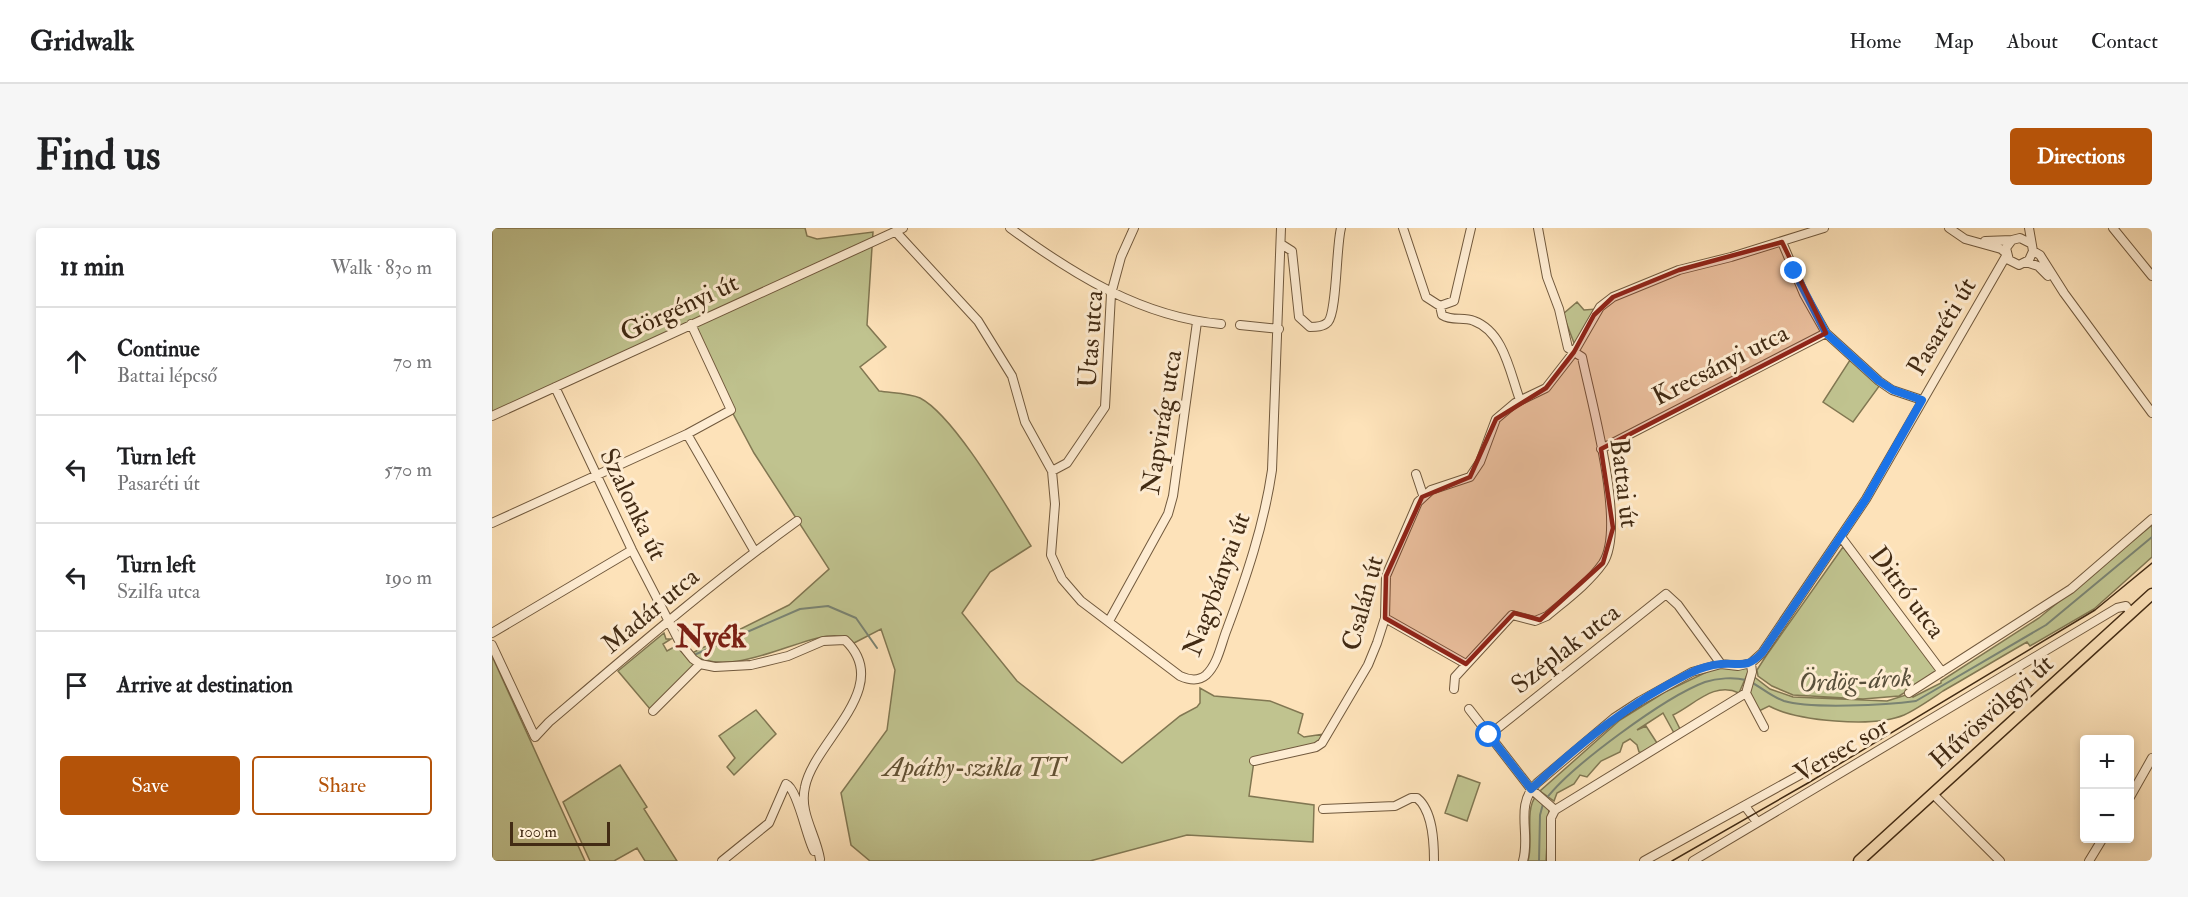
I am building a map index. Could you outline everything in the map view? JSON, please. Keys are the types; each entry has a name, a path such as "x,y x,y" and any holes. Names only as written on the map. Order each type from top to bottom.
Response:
{"main road":[{"name":"Hűvösvölgyi út","path":"1859,861 2152,594"}],"street":[{"path":"1010,228 1064,267 1111,294 1197,322 1221,324"},
{"name":"Utas utca","path":"1052,471 1067,463 1105,407 1111,294 1134,228"},
{"name":"Nagybányai út","path":"899,230 966,307 1003,357 1012,376 1025,422 1052,471 1055,504 1052,555 1055,568 1070,590 1109,621 1180,676 1197,680 1210,670 1243,583 1267,501 1272,470 1281,228"},
{"path":"1281,244 1292,251 1299,317 1310,327 1322,327 1327,324 1333,310 1341,228"},
{"path":"1403,228 1426,297 1440,306 1442,315 1448,319 1468,318 1491,331 1504,353 1520,400"},
{"path":"1440,306 1454,301 1471,228"},
{"path":"1538,228 1547,277 1559,309 1568,348 1574,352"},
{"path":"1416,474 1424,495 1470,477 1480,462 1496,418 1520,400 1546,388 1574,352 1594,315 1613,297 1679,270 1824,228"},
{"path":"1948,228 1973,241 2001,249 2008,257 2042,268 2064,293"},
{"path":"2014,239 2027,228 2031,247 2026,262"},
{"path":"2113,228 2152,276"},
{"name":"Görgényi út","path":"492,416 884,232 899,230"},
{"path":"1973,241 2024,238 2040,255 2064,293 2152,413"},
{"name":"Pasaréti út","path":"1752,668 1841,537 2008,257 2014,239"},
{"path":"1782,242 1804,294 1826,333 1879,381 1893,390 1922,400"},
{"name":"Napvirág utca","path":"1109,621 1168,514 1173,496 1197,322"},
{"path":"492,523 687,434 730,410 691,324"},
{"path":"1240,326 1279,328"},
{"name":"Krecsányi utca","path":"1601,449 1826,333"},
{"name":"Battai út","path":"1466,664 1512,615 1535,621 1547,616 1603,563 1611,542 1613,528 1601,449 1582,357 1574,352"},
{"name":"Szalonka út","path":"555,387 668,622 687,653 700,664"},
{"path":"687,434 755,552"},
{"name":"Csalán út","path":"1254,761 1316,747 1322,743 1368,665 1385,618 1386,576 1424,495"},
{"name":"Hűvösvölgyi út","path":"1909,693 2071,589 2152,519"},
{"name":"Madár utca","path":"492,645 535,738 549,722 668,622 797,521"},
{"name":"Ditró utca","path":"1841,537 1942,672"},
{"path":"492,633 632,550"},
{"name":"Széplak utca","path":"1489,735 1666,594 1678,605 1721,664"},
{"name":"Versec sor","path":"1693,861 2117,608 2126,606 2132,613"},
{"path":"1385,618 1466,664 1455,677 1454,689"},
{"path":"653,711 700,664 724,668 751,665 788,656 832,639 845,639 851,645 858,662 860,679 857,698 845,720 821,750 804,790 804,810 821,860"},
{"path":"1523,861 1527,844 1524,807 1534,792 1614,718 1692,672 1721,664 1752,668 1746,692 1764,727"},
{"path":"1551,861 1553,808 1746,692"},
{"path":"1469,709 1534,792 1553,808"},
{"path":"2134,789 2152,758"},
{"path":"1644,861 1827,760"},
{"path":"722,861 768,823 786,784 794,790 804,830 821,860"},
{"path":"1933,795 2000,861"},
{"path":"1323,809 1395,806 1411,798 1417,798 1426,811 1433,837 1434,861"},
{"path":"1745,806 1757,822"},
{"path":"2089,861 2100,843"}],"highlighted area":[{"path":"1782,242 1826,333 1601,449 1613,528 1603,563 1540,620 1514,613 1466,664 1385,618 1386,576 1422,497 1470,477 1496,419 1546,388 1574,352 1594,315 1613,297 1679,270"}],"green space":[{"name":"Apáthy-szikla TT","path":"492,228 805,228 807,236 817,239 873,232 867,325 886,347 860,367 879,391 916,396 934,408 965,444 1031,546 990,572 962,613 1017,681 1122,763 1180,716 1197,707 1200,703 1200,688 1214,696 1270,701 1303,714 1298,733 1304,737 1324,734 1317,743 1254,761 1249,796 1314,805 1313,842 1187,835 1090,861 870,861 851,845 841,793 887,730 895,670 881,629 854,643 841,636 824,637 734,662 711,661 690,654 789,605 829,569 754,453 691,324 492,416"},
{"path":"1577,302 1584,310 1596,309 1579,340 1574,343 1563,314"},
{"path":"1850,360 1880,385 1853,422 1823,402"},
{"path":"2152,525 2152,557 2094,609 2030,646 2027,642 1904,715 1890,719 1855,722 1798,716 1769,706 1759,711 1748,693 1753,676 1770,689 1793,697 1887,701 1909,694 1913,697 1941,683 2039,618"},
{"path":"1843,547 1939,672 1899,696 1863,699 1793,695 1772,686 1758,676 1757,670 1766,656"},
{"path":"664,633 666,639 671,639 663,644 667,651 676,646 694,665 650,709 618,671"},
{"path":"492,656 585,861 492,861"},
{"path":"1747,667 1749,670 1739,693 1730,690 1713,692 1673,715 1680,729 1674,733 1663,713 1637,730 1646,726 1657,743 1646,754 1639,752 1637,745 1630,739 1623,743 1620,752 1601,761 1587,777 1580,775 1574,784 1557,793 1554,801 1540,791 1620,720 1665,692 1715,668"},
{"path":"756,710 776,734 734,775 727,767 735,758 719,736"},
{"path":"620,765 647,807 644,809 677,861 645,861 637,848 614,861 590,861 563,802"},
{"path":"1458,775 1480,783 1467,821 1445,813"},
{"path":"1536,796 1549,808 1546,861 1528,861 1531,809"}],"waterway":[{"name":"Ördög-árok","path":"1751,682 1784,701 1812,705 1849,706 1916,701 2046,625 2152,537"},
{"path":"694,655 800,609 828,606 856,618 877,648"},
{"name":"Ördög-árok","path":"1546,799 1558,785 1597,751 1667,702 1705,682 1731,678 1746,680"},
{"name":"Ördög-árok","path":"1539,861 1540,815 1543,804"}],"tram line":[{"path":"1672,861 1808,783 2095,610 2152,563"}],"district":[{"name":"Nyék","path":"711,636"}],"route":[{"path":"1489,735 1531,789 1614,718 1640,701 1692,672 1721,664 1738,666 1752,663 1762,653 1866,499 1922,400 1893,390 1879,381 1826,333 1794,271"}]}
